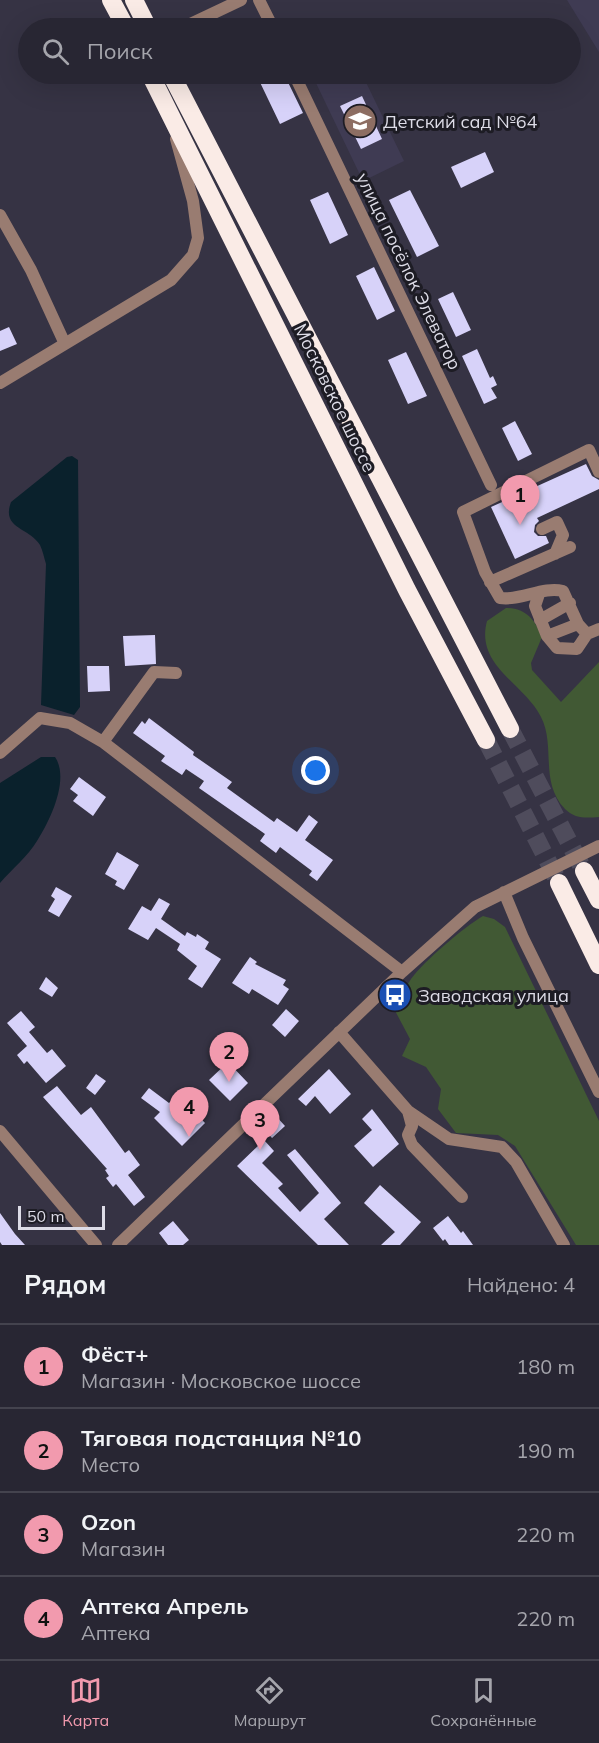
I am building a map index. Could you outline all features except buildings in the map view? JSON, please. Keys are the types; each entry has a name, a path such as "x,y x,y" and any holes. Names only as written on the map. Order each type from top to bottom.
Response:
{"highway":[{"path":"111,0 121,18"},
{"path":"134,0 143,18"},
{"name":"Московское шоссе","path":"155,84 407,590 486,740"},
{"name":"Московское шоссе","path":"176,84 510,729"},
{"path":"584,871 599,900"},
{"path":"559,883 599,965"}],"street":[{"path":"203,18 241,0"},
{"path":"259,0 268,18"},
{"name":"улица посёлок Элеватор","path":"299,84 491,484"},
{"path":"0,383 171,280 193,255 198,238 193,201 167,108"},
{"path":"0,215 31,270 65,344"},
{"path":"539,594 535,606 547,636 557,648 577,649 582,629 563,591 555,589 512,599 500,598 490,582 463,512 589,450 599,472"},
{"path":"542,529 557,522 563,535 555,554"},
{"path":"490,582 570,547"},
{"path":"540,620 570,603"},
{"path":"547,636 582,629 599,629"},
{"path":"103,742 154,672 176,673"},
{"path":"38,711 70,723 103,742 402,972"},
{"path":"0,753 40,717 70,723"},
{"path":"118,1245 402,972 475,907 599,846"},
{"path":"504,892 523,938 599,1092"},
{"path":"339,1032 408,1111 449,1139 502,1147 516,1162 564,1245"},
{"path":"408,1111 412,1126 408,1135 412,1145 462,1197"},
{"path":"0,1131 96,1245"}],"shaded area":[{"path":"567,0 599,0 599,52 581,23 581,18 578,18"},
{"name":"Детский сад №64","path":"316,84 367,84 404,161 363,181"}],"green space":[{"path":"506,608 519,610 529,616 536,625 542,637 531,663 532,670 561,702 599,662 599,817 585,818 573,815 557,798 552,787 547,740 541,717 524,694 494,662 488,650 485,637 487,621"},
{"path":"483,916 494,919 505,927 599,1121 599,1245 576,1245 515,1146 498,1135 456,1133 438,1109 441,1089 426,1067 402,1056 410,1039 392,1005 401,996 411,979 434,954"}],"water":[{"path":"72,456 78,460 80,707 74,715 41,705 46,564 40,545 13,523 9,511 11,502 67,457"},
{"path":"41,757 55,757 59,766 60,777 56,800 47,823 33,847 0,883 0,783"}],"tunnel":[{"path":"510,729 584,871"},
{"path":"486,740 559,883"}],"place":[{"name":"Детский сад №64","path":"360,121"},
{"name":"Фёст+","path":"520,525"},
{"name":"Заводская улица","path":"395,995"},
{"name":"Тяговая подстанция №10","path":"229,1082"},
{"name":"Аптека Апрель","path":"189,1137"},
{"name":"Ozon","path":"260,1150"}]}
